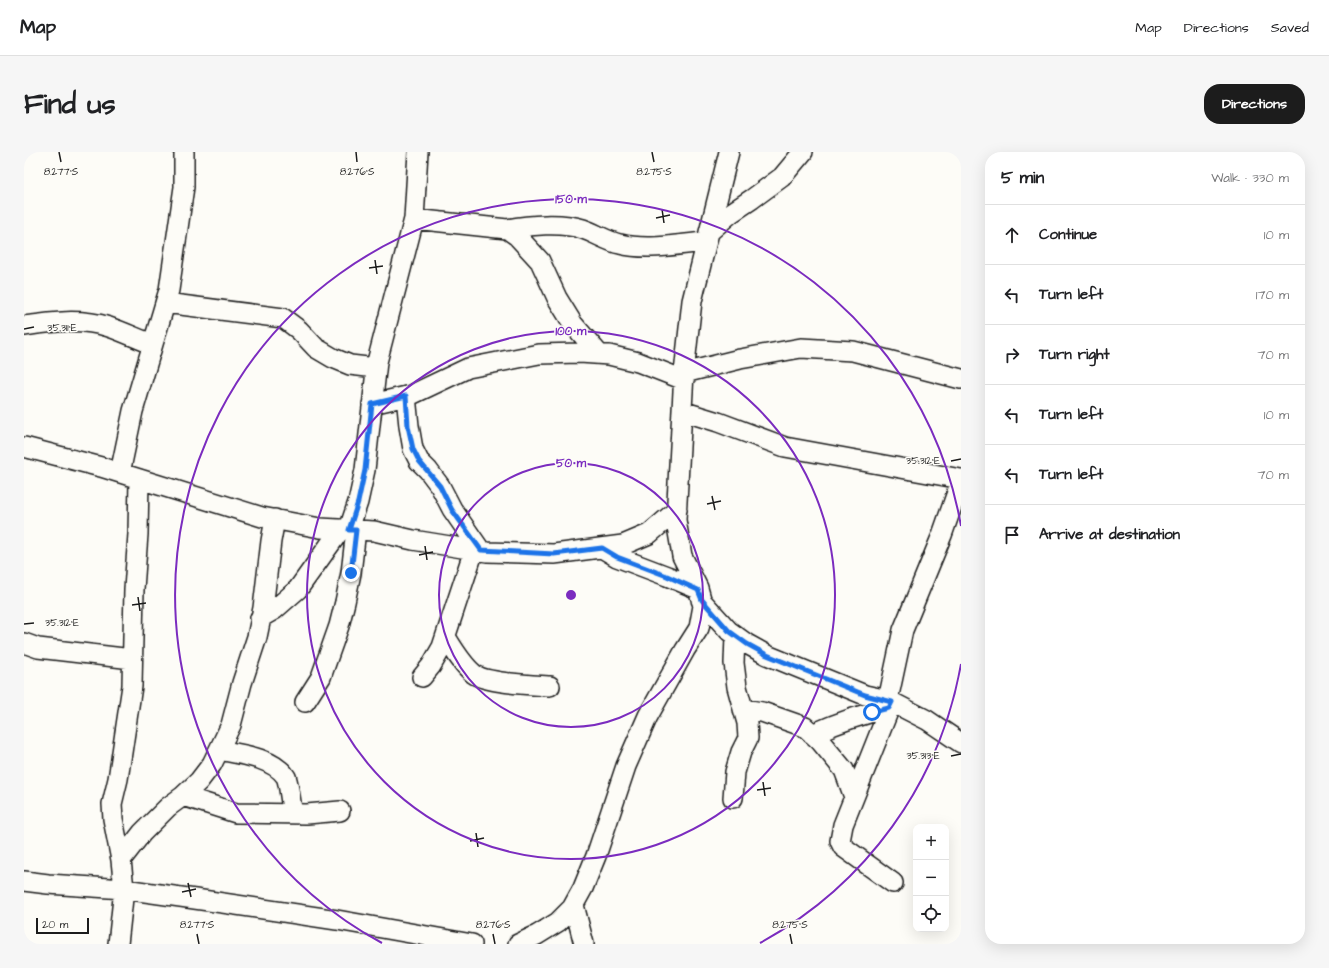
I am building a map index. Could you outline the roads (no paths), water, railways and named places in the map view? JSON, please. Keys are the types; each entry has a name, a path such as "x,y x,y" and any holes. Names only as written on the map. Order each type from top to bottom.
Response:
{"street":[{"path":"120,473 133,411 169,290 184,188 184,152"},
{"path":"260,618 274,610 298,589 348,529 358,502 365,470 376,368 414,219 418,152"},
{"path":"518,944 537,935 558,922 574,905 583,888 596,856 626,766 648,716 665,684 699,628 704,606 682,556 676,520 684,376 692,301 729,152"},
{"path":"414,219 507,229 527,226 552,225 581,228 619,244 644,248 708,237 731,213 782,177 803,152"},
{"path":"507,229 517,236 540,261 557,298 573,324 599,354"},
{"path":"165,303 284,318 299,330 316,348 333,358 350,364 376,368"},
{"path":"24,326 53,322 79,321 109,327 152,344"},
{"path":"372,404 411,395 468,368 539,354 580,353 609,355 684,376 740,359 801,348 853,351 961,379"},
{"path":"406,396 408,426 413,449 419,461 440,486 452,510 477,550"},
{"path":"682,411 718,422 785,447 961,480 956,516 942,535 903,630 890,704 843,825 840,841 843,847 893,883"},
{"path":"24,448 139,478 262,517 320,528 374,531 413,540 477,550 554,554 623,545 649,534 677,510"},
{"path":"118,944 124,889 112,804 118,779 132,686 134,589 138,534 139,478"},
{"path":"121,860 142,833 168,807 183,796 199,781 212,764 231,725 242,683 257,637 275,519"},
{"path":"305,702 321,677 339,626 345,602 351,573 348,529"},
{"path":"602,548 617,557 667,576 700,595 729,631 767,655 927,720 961,743"},
{"path":"422,677 431,666 442,647 477,550"},
{"path":"733,798 735,772 741,752 748,738 747,723 737,687 734,663 735,636"},
{"path":"446,637 459,658 475,675 486,679 550,686"},
{"path":"24,643 38,648 132,659"},
{"path":"812,734 890,704"},
{"path":"743,709 762,712 805,727 825,746 844,770 854,797"},
{"path":"219,750 247,755 266,762 279,769 287,778 293,814"},
{"path":"183,796 236,813 293,814 340,811"},
{"path":"24,881 124,889 329,919 472,944"},
{"path":"574,905 584,944"}]}
